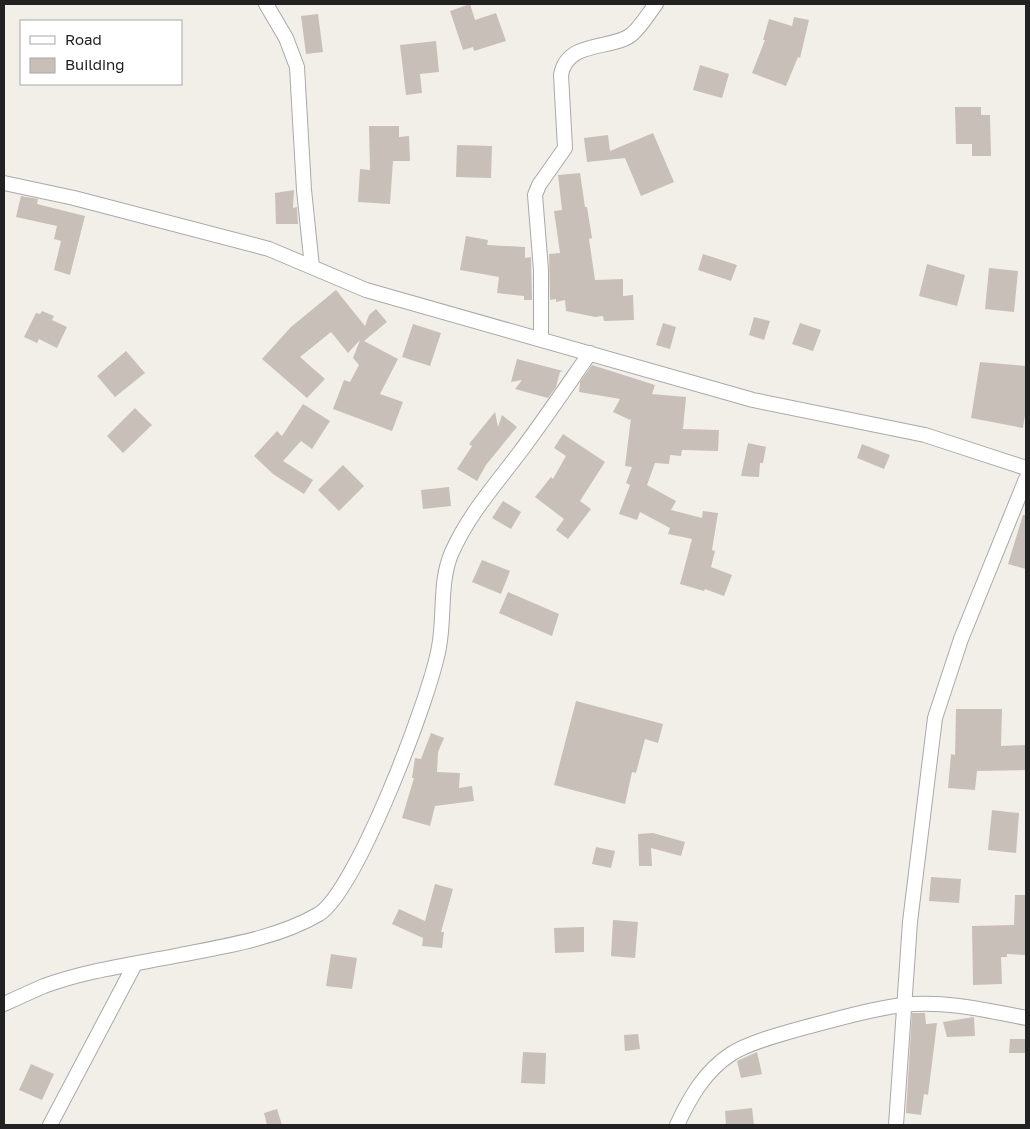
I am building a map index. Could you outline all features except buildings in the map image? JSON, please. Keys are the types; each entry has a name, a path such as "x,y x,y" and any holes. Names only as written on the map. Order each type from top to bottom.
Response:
{"street":[{"path":"266,4 286,38 297,67 304,190 312,267"},
{"path":"541,338 541,270 535,195 539,185 565,148 562,65 576,53 630,36 656,4"},
{"path":"4,183 270,249 366,290 419,306 541,338 753,400 925,435 1026,468"},
{"path":"4,1004 46,986 135,964 235,944 292,926 321,912 342,885 383,810 427,690 439,648 446,578 451,554 475,509 521,451 590,353"},
{"path":"896,1125 904,1005 921,821 935,718 961,639 1026,479"},
{"path":"50,1125 135,964"},
{"path":"677,1125 700,1082 732,1054 782,1033 863,1012 904,1005 939,1005 985,1009 1026,1018"}]}
